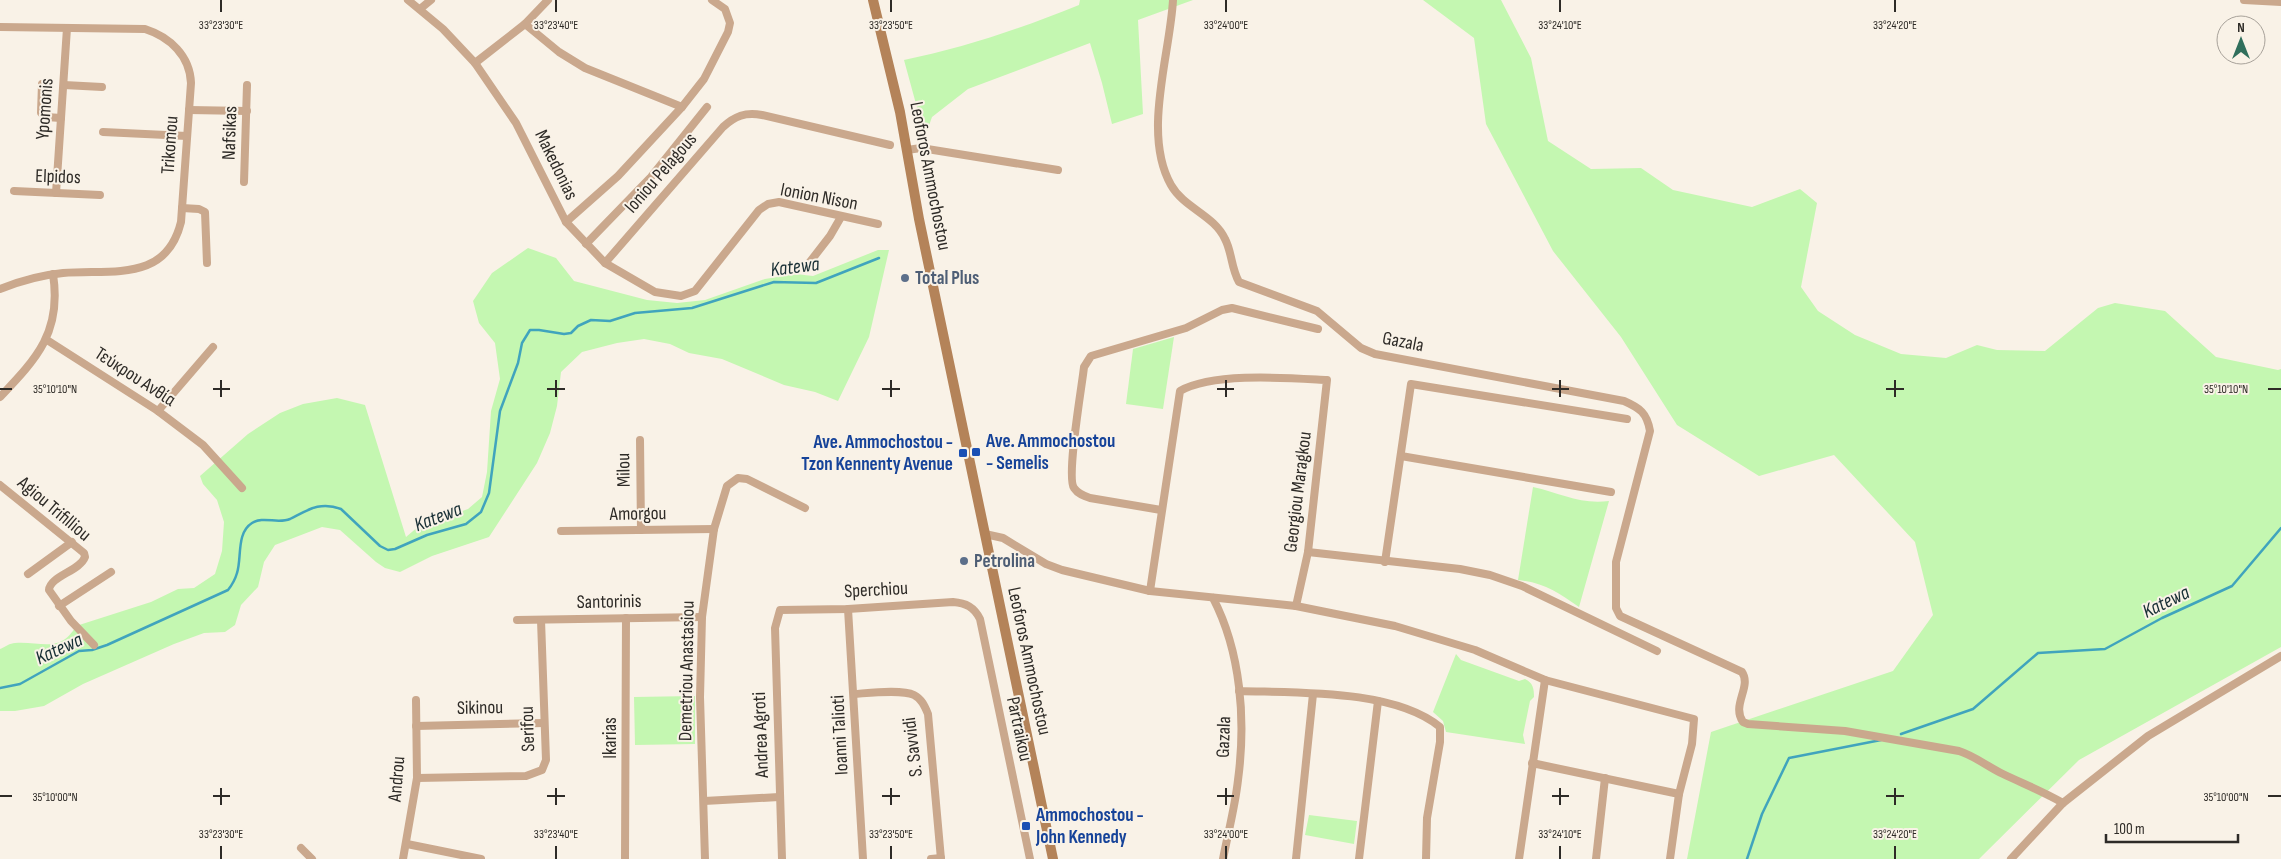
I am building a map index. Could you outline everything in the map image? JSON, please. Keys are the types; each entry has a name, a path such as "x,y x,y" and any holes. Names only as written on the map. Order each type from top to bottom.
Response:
{"main road":[{"name":"Leoforos Ammochostou","path":"873,0 907,150 919,219 1053,859"}],"street":[{"name":"Makedonias","path":"408,0 444,29 475,64 516,123 566,222 605,263 655,292 672,296 688,294 695,291 701,284"},
{"path":"420,10 431,0"},
{"path":"475,64 525,24 548,0"},
{"path":"566,222 618,176 682,107 704,79 729,29 725,9 712,0"},
{"name":"Gazala","path":"1173,0 1160,89 1159,132 1162,164 1172,186 1183,200 1218,227 1226,239 1233,272 1239,282 1317,312 1362,348 1375,354 1624,402 1638,407 1645,413 1650,430 1616,562 1616,608 1620,616 1742,672 1746,682 1738,709 1739,716 1743,722 1874,735 1959,751 1969,754 2002,774 2032,786 2063,803"},
{"path":"2244,0 2281,2"},
{"path":"525,24 559,52 585,68 682,107"},
{"name":"Trikomou","path":"0,27 145,29 170,42 182,55 190,74 182,208 175,241 170,250 156,262 134,269 53,274 0,289"},
{"name":"Ypomonis","path":"56,193 67,28"},
{"path":"42,84 42,113 46,117 61,118"},
{"path":"64,85 102,87"},
{"name":"Nafsikas","path":"244,182 247,85"},
{"path":"586,244 651,177 707,107"},
{"path":"189,110 247,112"},
{"name":"Ioniou Pelagous","path":"605,263 723,127 738,115 748,113 890,146"},
{"path":"103,132 187,136"},
{"path":"907,150 922,148 1058,170"},
{"name":"Elpidos","path":"14,191 100,194"},
{"name":"Ionion Nison","path":"701,284 764,206 779,202 878,224"},
{"path":"182,208 199,209 205,212 207,263"},
{"path":"806,267 830,236 841,217"},
{"path":"0,397 47,340 55,303 53,274"},
{"path":"1150,591 1161,510 1090,498 1080,494 1074,488 1071,471 1084,367 1091,356 1186,328 1222,310 1232,308 1318,329"},
{"name":"Τεύκρου Ανθία","path":"47,340 158,411 203,445 242,488"},
{"path":"158,411 213,347"},
{"name":"Georgiou Maragkou","path":"1161,510 1180,391 1210,382 1258,377 1274,376 1327,380 1308,552 1296,606"},
{"path":"1385,562 1411,384 1627,419"},
{"name":"Milou","path":"640,440 641,530"},
{"path":"1401,456 1611,492"},
{"name":"Demetriou Anastasiou","path":"705,859 700,698 702,617 714,529 727,486 738,478 747,479 805,508"},
{"name":"Agiou Trifilliou","path":"0,485 84,553 85,557 82,563 50,585 50,593 59,606 94,645"},
{"name":"Amorgou","path":"561,531 714,529"},
{"path":"985,534 1003,538 1053,567 1150,591 1296,606 1395,626 1475,650 1545,680 1694,719 1692,744 1680,794 1670,859"},
{"path":"28,574 72,542"},
{"path":"1308,552 1460,569 1506,580 1657,651"},
{"path":"59,606 110,572"},
{"name":"Gazala","path":"1213,598 1222,617 1236,669 1242,719 1238,780 1223,859"},
{"name":"Sperchiou","path":"780,610 848,609 953,602 961,602 972,608"},
{"name":"Partraikou","path":"972,608 980,619 1030,859"},
{"name":"Ioanni Talioti","path":"848,609 863,859"},
{"name":"Andrea Agroti","path":"780,610 774,628 782,859"},
{"name":"Santorinis","path":"517,620 702,617"},
{"name":"Ikarias","path":"625,859 626,618"},
{"name":"Serifou","path":"417,778 526,776 539,773 544,768 546,760 541,620"},
{"path":"2011,859 2063,803 2148,736 2281,656"},
{"path":"1519,859 1545,680"},
{"path":"1239,691 1312,694 1378,701 1427,716 1440,726 1440,742 1427,818 1426,859"},
{"name":"S. Savvidi","path":"854,694 908,693 920,699 925,706 928,714 941,859"},
{"path":"1296,859 1312,694"},
{"name":"Androu","path":"403,859 417,778 416,700"},
{"path":"1359,859 1378,701"},
{"name":"Sikinou","path":"416,726 544,723"},
{"path":"1532,763 1680,794"},
{"path":"1596,859 1604,778"},
{"path":"704,801 779,797"},
{"path":"407,844 481,859"},
{"path":"301,848 312,859"},
{"path":"931,859 941,859"}],"green space":[{"path":"1080,0 1193,0 1138,20 1143,114 1112,124 1090,43 968,89 932,117 925,137 904,60 949,50 1036,22 1079,5"},
{"path":"1423,0 1501,0 1531,58 1548,141 1591,169 1641,168 1673,190 1752,207 1800,189 1817,203 1801,287 1818,311 1855,335 1901,354 1946,358 1977,345 1997,350 2045,351 2098,308 2115,303 2165,311 2216,357 2278,370 2281,369 2281,647 2079,760 1979,859 1687,859 1711,732 1893,671 1933,615 1915,542 1834,455 1759,476 1677,425 1621,337 1553,251 1486,124 1474,38"},
{"path":"528,248 556,258 574,281 647,300 677,303 705,300 765,279 796,274 813,276 878,250 889,250 869,337 838,401 815,392 784,385 722,359 689,353 670,344 644,339 617,343 582,352 561,372 557,406 550,433 537,463 489,537 432,556 400,572 385,568 376,562 340,530 322,527 275,545 264,562 258,587 241,605 235,625 225,632 204,633 174,644 83,684 44,706 15,711 0,711 0,649 13,643 57,643 70,635 76,626 151,602 178,589 194,588 215,574 222,551 224,522 217,500 203,484 200,476 248,434 280,413 303,404 337,398 365,405 406,537 419,526 468,509 482,497 487,472 491,411 500,379 495,343 479,323 473,301 492,273"},
{"path":"1174,337 1163,409 1126,404 1133,349"},
{"path":"1533,487 1580,500 1609,501 1579,607 1550,589 1536,583 1518,580"},
{"path":"1456,654 1461,660 1519,681 1525,679 1531,684 1534,697 1530,701 1523,735 1525,744 1446,732 1443,721 1433,712"},
{"path":"695,696 695,744 635,745 634,697"},
{"path":"1309,815 1357,821 1354,844 1305,835"}],"waterway":[{"name":"Katewa","path":"0,688 20,684 79,651 92,650 107,645 228,590 237,573 240,546 244,533 247,527 256,521 281,521 320,506 334,507 341,509 380,546 388,550 395,549 427,535 466,524 481,512 489,493 500,411 518,363 522,343 530,330 564,334 571,333 578,326 591,320 610,321 635,313 692,308 774,282 816,283 879,258"},
{"name":"Katewa","path":"1901,734 1973,709 2038,653 2105,649 2162,618 2232,586 2281,528"},
{"path":"1747,859 1762,814 1789,758 1881,740"}],"place":[{"name":"Total Plus","path":"905,278"},
{"name":"Ave. Ammochostou - Semelis","path":"976,452"},
{"name":"Ave. Ammochostou - Tzon Kennenty Avenue","path":"963,453"},
{"name":"Petrolina","path":"964,561"},
{"name":"Ammochostou - John Kennedy","path":"1026,826"}]}
